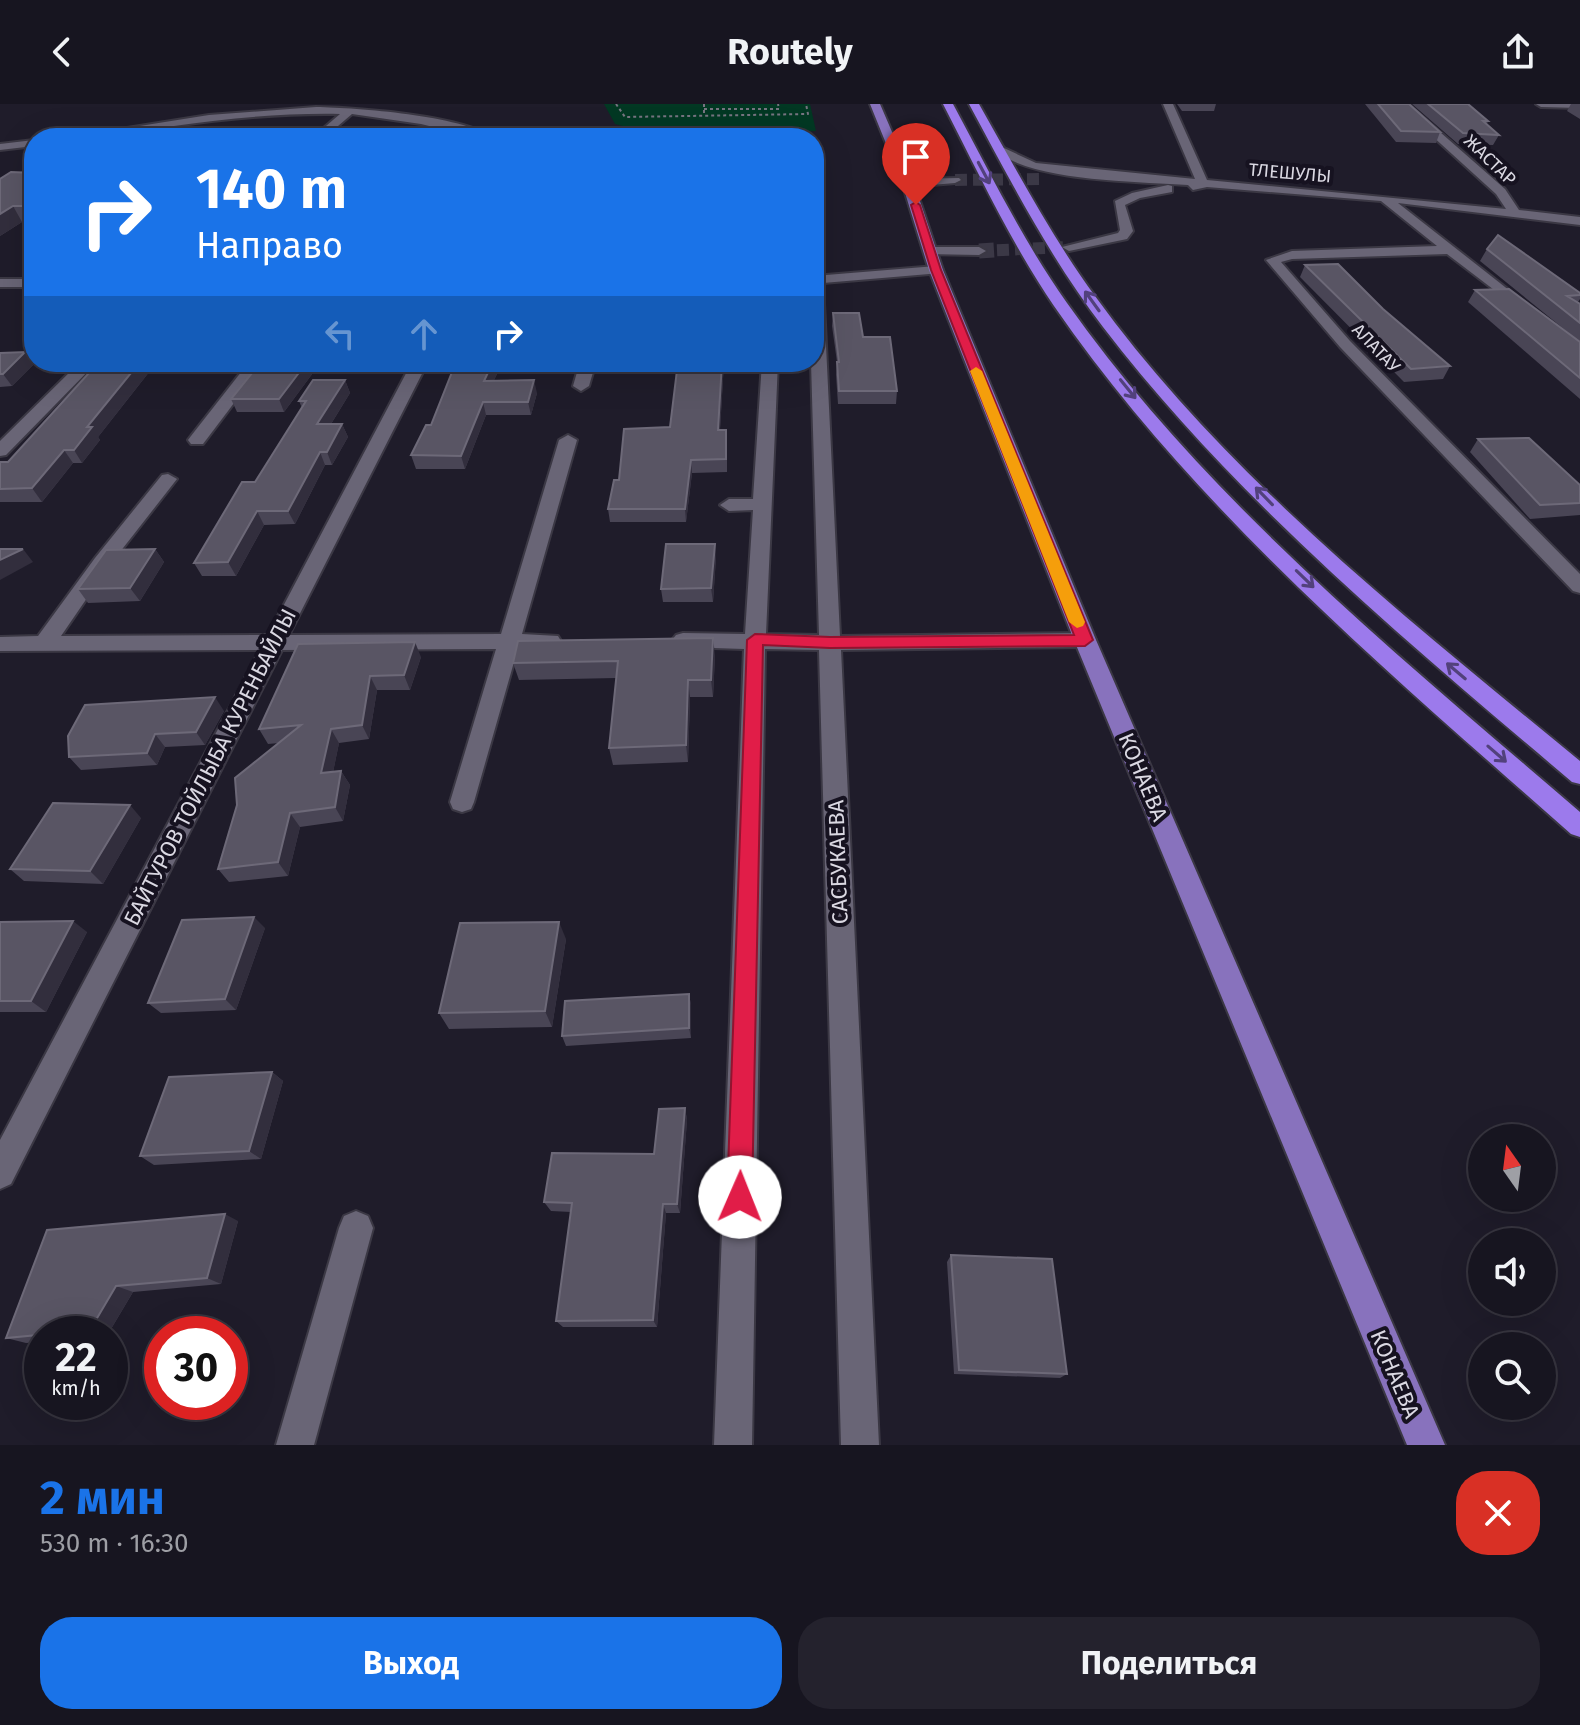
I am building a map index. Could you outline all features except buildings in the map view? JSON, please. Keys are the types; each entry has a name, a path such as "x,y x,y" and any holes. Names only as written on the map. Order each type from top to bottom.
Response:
{"highway":[{"path":"948,104 1030,258 1078,328 1161,430 1248,524 1385,655 1580,827"},
{"path":"974,104 1060,257 1110,326 1196,425 1308,538 1435,654 1580,775"}],"main road":[{"name":"КОНАЕВА","path":"875,104 908,183 933,260 1085,640 1426,1445"}],"street":[{"path":"1069,247 1122,236 1127,231 1119,204 1138,194 1203,184 1168,104"},
{"name":"ЖАСТАР","path":"1402,104 1501,192 1514,212"},
{"path":"1541,104 1580,105"},
{"path":"149,128 248,115 350,108 454,128"},
{"path":"328,128 350,108"},
{"path":"0,147 24,144"},
{"name":"ТЛЕШУЛЫ","path":"1000,150 1033,166 1203,184 1384,198 1580,221"},
{"path":"0,193 6,185 24,175"},
{"path":"1039,179 1168,189"},
{"path":"908,183 955,180"},
{"path":"1384,198 1533,315"},
{"name":"АЛАТАУ","path":"1450,250 1292,255 1273,260 1345,344 1580,586"},
{"path":"824,278 979,251"},
{"path":"0,283 24,283"},
{"path":"0,451 79,372"},
{"path":"197,440 249,372"},
{"name":"БАЙТУРОВ ТОЙЛЫБА КУРЕНБАЙЛЫ","path":"0,1173 415,372"},
{"path":"581,386 585,372"},
{"path":"733,1445 755,640 770,372"},
{"name":"САСБУКАЕВА","path":"819,372 860,1445"},
{"path":"462,802 568,440"},
{"path":"45,643 94,573 168,479"},
{"path":"729,505 763,504"},
{"path":"663,640 830,643 1085,640"},
{"path":"0,644 572,641"},
{"path":"295,1445 356,1228"}],"path":[{"path":"616,104 625,117 808,114 806,104"},
{"path":"704,116 704,106 779,109 778,104"}],"green space":[{"path":"604,104 810,104 815,128 631,128 615,124"}],"tunnel":[{"path":"955,180 1039,179"},
{"path":"995,250 979,251 1069,247"}],"slow traffic":[{"path":"976,371 1077,622"}],"route":[{"path":"740,1197 755,640 830,643 1085,640 936,270 916,205"}]}
